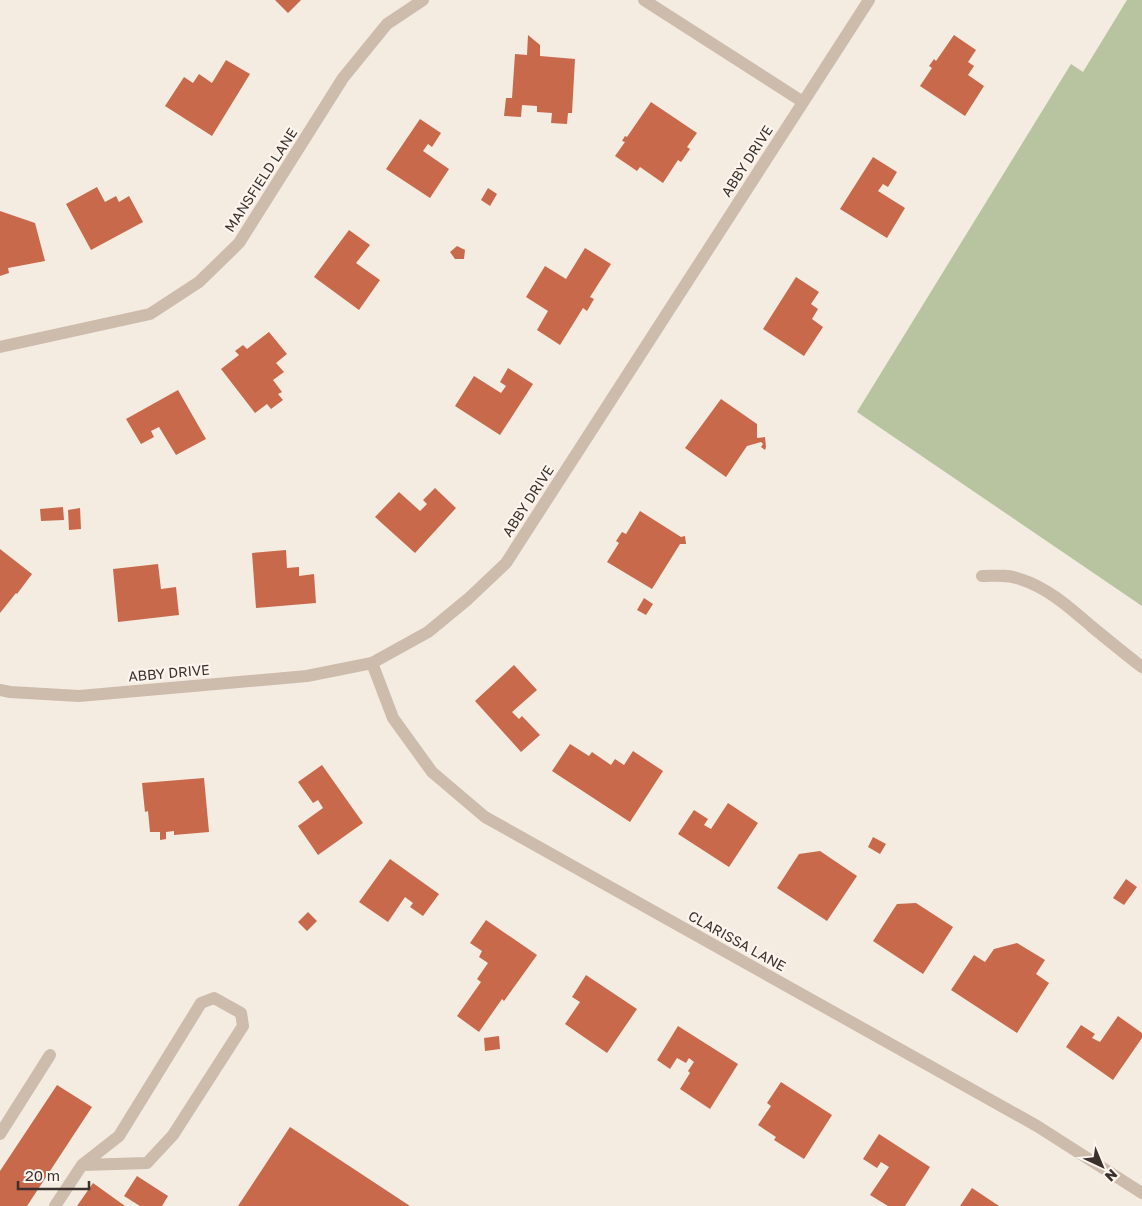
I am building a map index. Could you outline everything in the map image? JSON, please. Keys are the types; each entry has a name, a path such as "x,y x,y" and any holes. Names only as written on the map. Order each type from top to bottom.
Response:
{"street":[{"name":"MANSFIELD LANE","path":"0,348 150,314 199,282 239,243 350,70 387,24 422,0"},
{"path":"644,0 803,102"},
{"name":"ABBY DRIVE","path":"0,690 79,696 307,676 372,663 428,632 468,600 506,563 869,0"},
{"path":"982,576 1003,575 1020,578 1037,586 1058,598 1142,667"},
{"name":"CLARISSA LANE","path":"372,663 393,718 432,772 485,818 1037,1126 1142,1194"},
{"path":"55,1206 82,1165 118,1136 200,1003 214,998 241,1013 243,1026 173,1135 147,1163 82,1165"},
{"path":"0,1134 50,1054"}],"green space":[{"path":"1127,0 1142,0 1142,606 857,412 1071,64 1083,72"}],"building":[{"path":"275,0 301,0 288,13"},
{"path":"528,35 540,45 540,56 575,59 572,113 568,113 567,124 551,123 552,113 537,112 537,106 522,105 521,117 504,116 506,98 512,98 515,54 527,55"},
{"path":"954,35 976,50 968,62 974,66 968,75 984,86 965,116 920,86 932,68 929,66 934,59 936,61"},
{"path":"226,60 250,74 212,136 165,106 184,77 193,83 199,74 212,83"},
{"path":"651,102 697,133 687,147 690,149 681,162 678,160 663,183 640,167 637,171 615,156 625,142 622,141 625,136 627,137"},
{"path":"420,119 441,133 432,147 428,144 423,151 449,169 430,198 386,169"},
{"path":"873,157 897,172 888,187 883,184 878,191 905,208 887,238 840,209"},
{"path":"97,187 105,202 116,196 119,202 129,196 143,222 91,250 66,204"},
{"path":"488,188 497,194 490,206 481,200"},
{"path":"0,211 35,223 45,261 8,268 9,273 0,276"},
{"path":"349,230 370,245 356,263 380,280 359,310 314,277"},
{"path":"457,246 465,250 464,259 455,259 450,252"},
{"path":"585,248 611,264 590,297 594,299 587,311 583,308 560,345 537,330 548,311 526,297 545,266 566,279"},
{"path":"796,277 819,292 811,304 818,309 812,319 823,327 804,356 763,329"},
{"path":"269,332 287,354 276,363 284,372 273,380 282,392 278,394 283,400 271,409 267,404 255,413 221,369 239,355 235,351 243,345 247,349"},
{"path":"508,368 533,384 500,435 455,406 474,376 501,393 506,386 500,382"},
{"path":"178,390 206,439 176,455 159,427 151,431 154,437 141,444 126,419"},
{"path":"721,399 757,424 757,438 765,437 766,447 765,450 761,447 763,444 761,442 747,446 726,477 685,448"},
{"path":"435,488 456,508 415,553 375,517 399,492 420,511 427,504 423,500"},
{"path":"63,507 64,520 41,521 40,509"},
{"path":"80,508 81,529 69,530 68,510"},
{"path":"640,511 681,537 685,536 686,544 680,544 652,589 607,562 619,543 616,541 622,532 626,534"},
{"path":"0,549 32,574 0,613"},
{"path":"286,550 287,568 299,567 299,576 314,574 316,603 256,608 252,553"},
{"path":"158,564 161,589 176,587 179,615 118,622 113,569"},
{"path":"644,598 653,604 646,615 637,610"},
{"path":"514,665 537,690 512,712 519,719 522,716 540,735 521,752 475,701"},
{"path":"570,744 589,756 592,752 611,765 615,759 624,765 633,751 663,771 630,822 552,771"},
{"path":"322,765 363,823 318,855 298,826 323,808 318,800 313,803 298,782"},
{"path":"204,778 209,832 174,835 174,831 166,832 166,839 160,840 160,832 150,832 148,811 145,812 142,783"},
{"path":"728,803 758,823 729,867 678,834 694,810 708,819 704,825 711,829"},
{"path":"873,837 886,844 880,854 868,847"},
{"path":"820,851 857,876 827,921 777,888 799,854"},
{"path":"390,859 439,894 423,916 410,907 413,903 405,897 388,922 359,902"},
{"path":"1126,879 1137,887 1124,905 1113,898"},
{"path":"916,903 953,927 923,974 873,941 897,904"},
{"path":"308,912 317,921 307,931 298,922"},
{"path":"486,920 537,955 479,1032 457,1016 481,982 477,979 488,963 479,957 482,951 470,943"},
{"path":"1017,943 1045,960 1036,974 1049,983 1017,1033 951,990 974,955 985,962 994,949"},
{"path":"586,975 637,1009 607,1053 565,1024 580,1002 572,997"},
{"path":"1118,1016 1142,1033 1142,1038 1113,1080 1066,1047 1081,1025 1095,1034 1092,1038 1100,1042"},
{"path":"678,1026 738,1064 710,1109 680,1089 690,1073 688,1071 694,1062 689,1058 686,1063 677,1058 670,1069 657,1060"},
{"path":"499,1036 500,1049 485,1051 484,1038"},
{"path":"781,1082 832,1115 804,1159 774,1140 776,1137 758,1125 771,1106 767,1103"},
{"path":"57,1085 92,1107 27,1206 0,1206 0,1171"},
{"path":"290,1127 410,1206 238,1206"},
{"path":"879,1134 930,1167 905,1206 888,1206 870,1195 889,1167 881,1162 877,1168 863,1159"},
{"path":"137,1176 168,1196 162,1206 140,1206 124,1196"},
{"path":"93,1183 125,1206 77,1206"},
{"path":"972,1188 999,1206 960,1206"}]}
